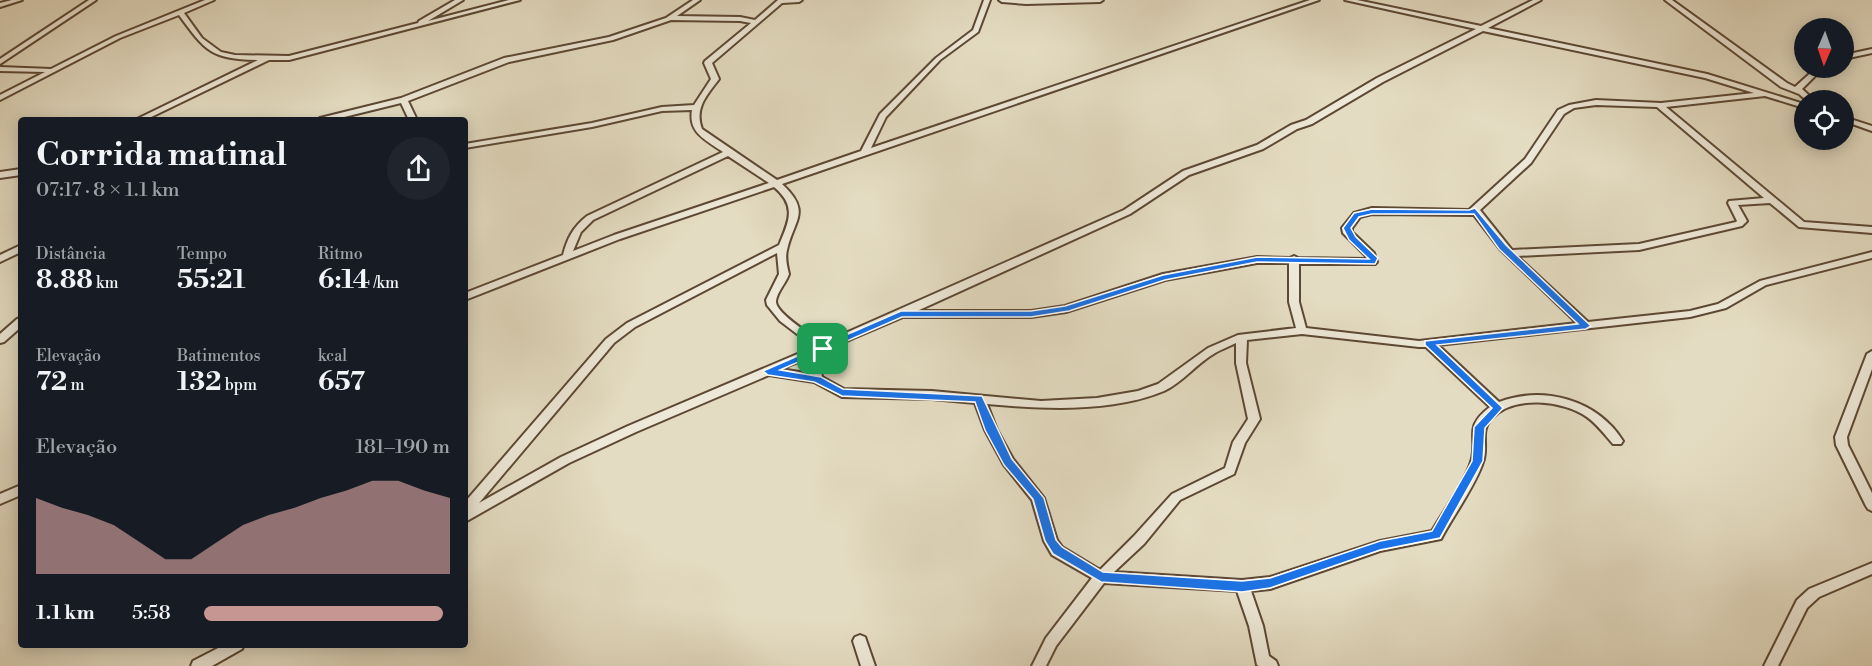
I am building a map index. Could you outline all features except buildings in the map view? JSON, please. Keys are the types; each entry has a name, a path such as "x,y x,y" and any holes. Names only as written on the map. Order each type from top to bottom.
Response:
{"street":[{"path":"0,5 19,0"},
{"path":"0,62 93,0"},
{"path":"0,98 118,37 211,0"},
{"path":"416,26 460,0"},
{"path":"180,12 200,39 219,54 267,58 307,55 386,31 416,26 517,0"},
{"path":"335,117 404,100 507,60 611,39 670,18 697,0"},
{"path":"800,0 782,0 708,63 715,79 696,107 694,122 698,130 728,153 775,182 790,197 795,215 782,247 780,261 784,274 771,302 772,309 777,316 803,332 818,351 817,379"},
{"path":"865,152 884,117 938,59 976,31 987,0"},
{"path":"1002,0 1100,0"},
{"path":"468,294 567,256 775,182 996,110 1316,0"},
{"path":"1348,0 1707,76 1794,103"},
{"path":"468,515 565,460 818,351 1127,212 1186,173 1260,147 1480,27 1538,0"},
{"path":"1668,0 1784,85 1795,90"},
{"path":"670,18 755,22"},
{"path":"1854,55 1872,51"},
{"path":"145,117 267,58"},
{"path":"0,69 51,70"},
{"path":"1799,90 1810,78"},
{"path":"901,314 1031,314 1066,309 1174,275 1257,260 1372,262 1371,255 1348,233 1347,228 1357,215 1362,213 1471,213 1528,161 1561,112 1568,107 1597,104 1660,106 1766,94"},
{"path":"404,100 412,117"},
{"path":"1660,106 1808,227 1872,230"},
{"path":"468,146 592,125 662,109 696,107"},
{"path":"1854,123 1872,129"},
{"path":"567,256 571,237 578,227 590,218 728,153"},
{"path":"0,175 18,172"},
{"path":"1510,253 1639,247 1739,224 1742,220 1732,203 1773,200"},
{"path":"1475,210 1510,253 1586,326"},
{"path":"468,507 593,357 610,341 631,325 782,247"},
{"path":"0,259 18,250"},
{"path":"768,371 817,379 842,393 979,399 1041,405 1097,402 1140,395 1162,387 1212,350 1242,337 1302,331 1400,343 1429,343 1711,310 1763,283 1872,255"},
{"path":"1294,259 1294,302 1302,331"},
{"path":"0,340 18,324"},
{"path":"1039,666 1051,642 1101,577 1139,540 1180,493 1230,471 1239,442 1254,419 1240,363 1242,337"},
{"path":"1429,343 1498,408"},
{"path":"1872,354 1841,437 1842,445 1872,506"},
{"path":"979,399 991,430 1008,462 1038,498 1051,541 1057,550 1101,577 1242,586 1270,583 1380,546 1436,535 1478,461 1480,427 1498,408 1523,399 1557,401 1580,407 1599,420 1617,441"},
{"path":"0,499 18,491"},
{"path":"1771,666 1802,604 1814,593 1872,568"},
{"path":"1242,586 1256,626 1262,660 1270,666"},
{"path":"860,641 867,666"},
{"path":"198,666 231,648"}],"route":[{"path":"1475,210 1503,247 1586,326 1429,343 1498,408 1480,427 1478,461 1436,535 1380,546 1270,583 1242,586 1101,577 1057,550 1051,541 1038,498 1032,487 1008,462 991,430 979,399 932,395 842,393 817,379 768,371 823,349 901,314 997,316 1066,309 1163,278 1257,260 1372,262 1374,258 1352,238 1347,228 1357,215 1372,212 1471,213 1475,210"}]}
